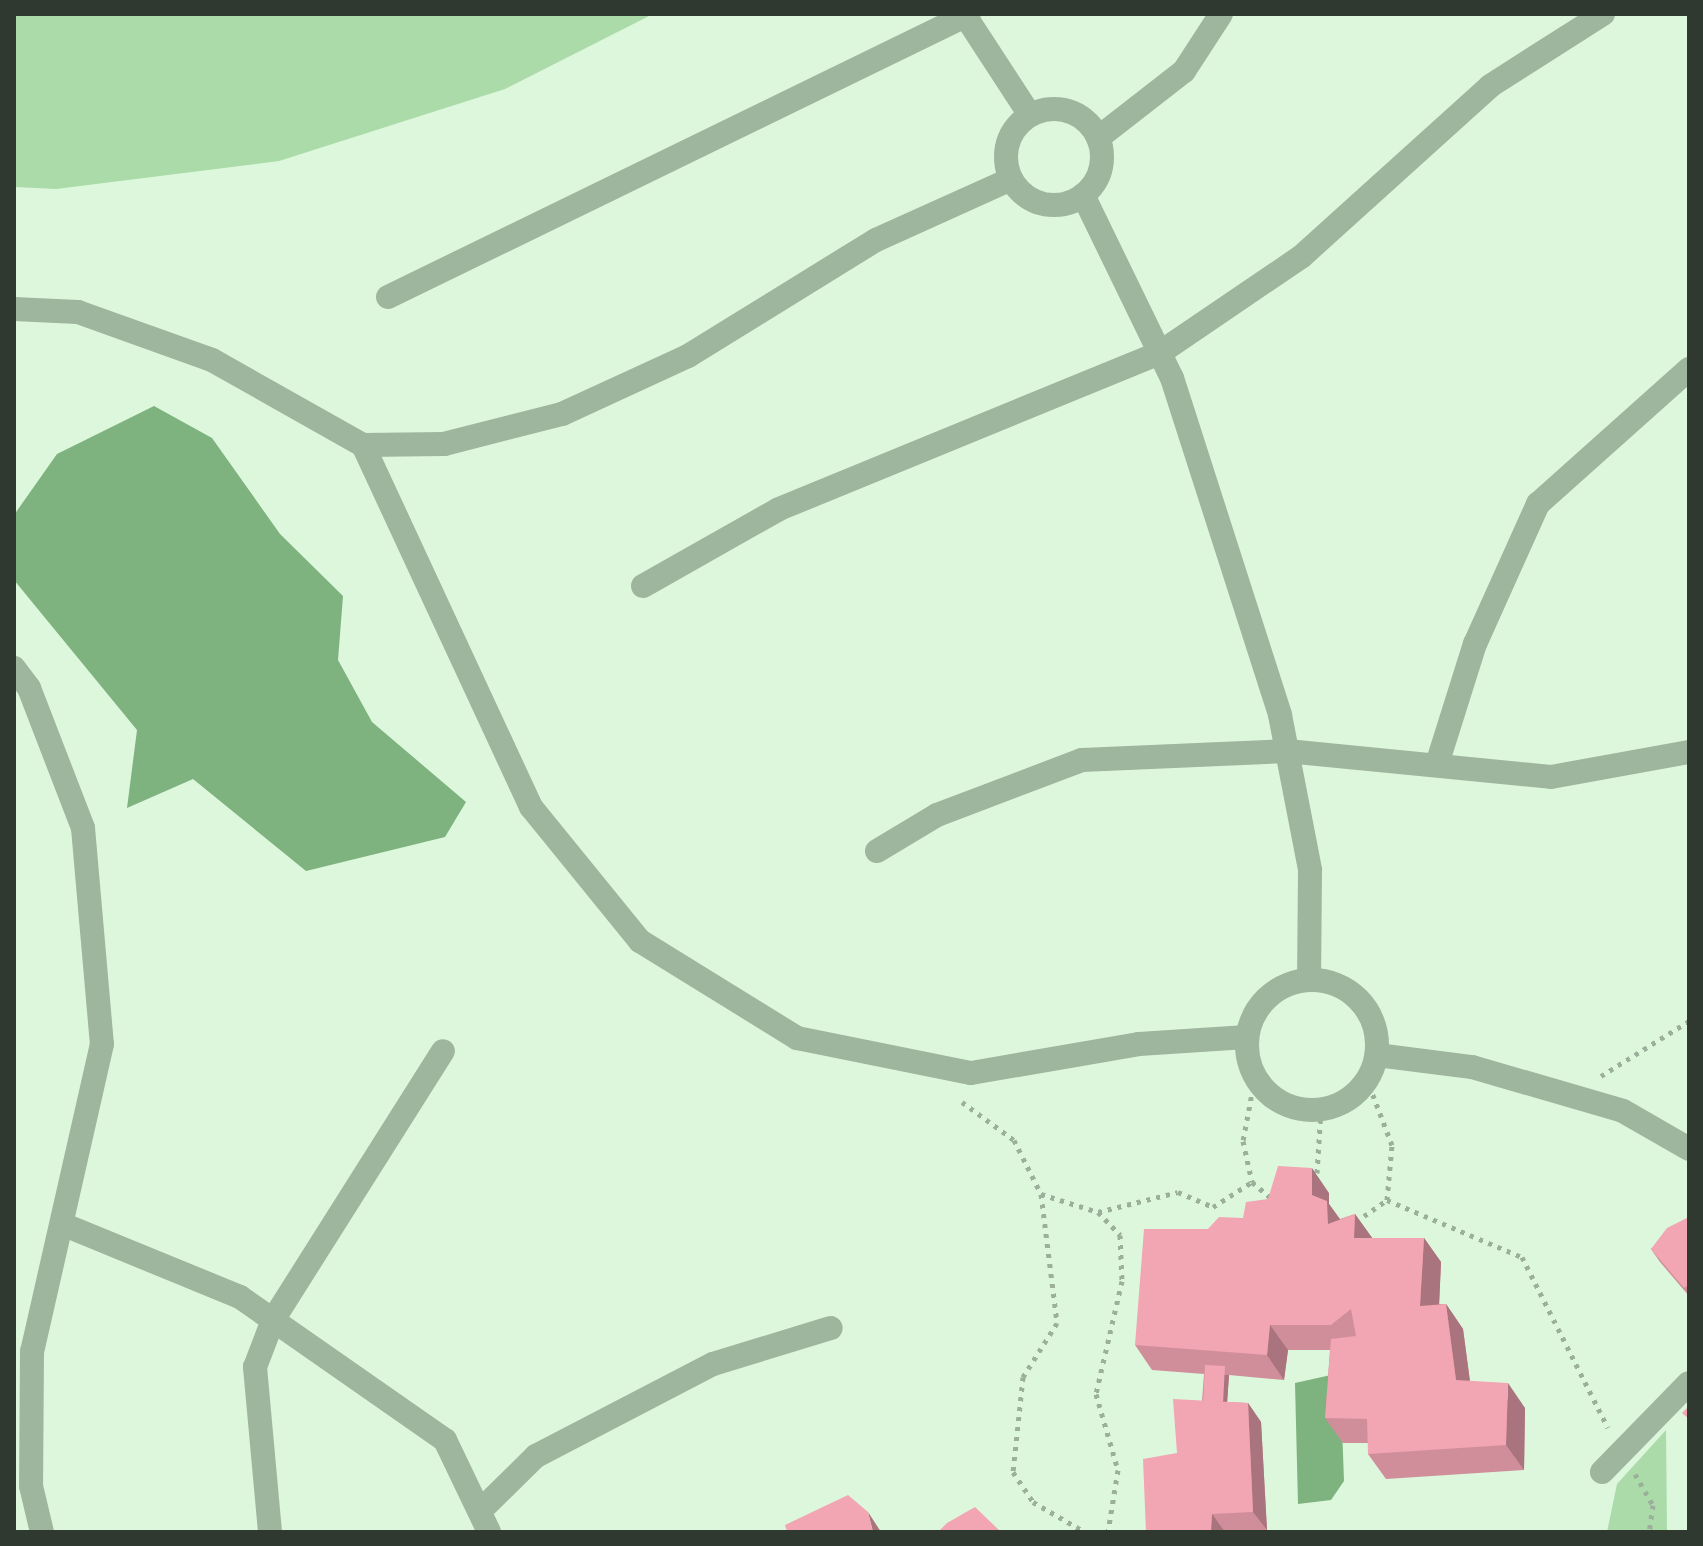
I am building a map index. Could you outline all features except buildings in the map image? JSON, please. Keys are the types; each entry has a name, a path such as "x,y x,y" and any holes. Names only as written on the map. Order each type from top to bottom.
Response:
{"street":[{"path":"1098,138 1184,71 1221,14"},
{"path":"643,586 779,509 1161,352 1301,257 1490,86 1603,14"},
{"path":"388,297 968,16 1030,115"},
{"path":"1072,112 1098,138 1101,164 1083,195 1039,203 1011,179 1007,147 1030,115 1072,112"},
{"path":"14,309 78,312 212,360 363,445 444,444 562,414 688,356 876,240 1011,179"},
{"path":"1083,195 1161,352 1287,751 1310,870 1309,980"},
{"path":"1438,761 1475,644 1538,504 1689,369"},
{"path":"363,445 531,807 640,941 797,1038 971,1073 1139,1044 1247,1037"},
{"path":"14,668 29,688 83,828 102,1044 32,1351 31,1486 42,1532"},
{"path":"877,851 937,815 1082,760 1287,751 1438,761 1551,777 1689,752"},
{"path":"1309,980 1359,999 1372,1018 1377,1055 1368,1080 1353,1097 1321,1110 1298,1110 1269,1095 1255,1077 1247,1037 1268,997 1309,980"},
{"path":"270,1532 255,1367 273,1320 443,1051"},
{"path":"1377,1055 1472,1067 1623,1111 1689,1149"},
{"path":"62,1224 240,1297 445,1440 485,1521 536,1456 713,1364 831,1328"},
{"path":"1602,1472 1689,1383"}],"path":[{"path":"1584,1100 1604,1072 1689,1021"},
{"path":"948,1068 959,1099 1014,1140 1041,1194 1057,1323 1023,1377 1013,1472 1033,1502 1085,1532"},
{"path":"1255,1077 1243,1141 1252,1182 1279,1205"},
{"path":"1364,1216 1387,1200 1392,1145 1368,1080"},
{"path":"1317,1173 1321,1110"},
{"path":"1098,1212 1178,1192 1213,1207 1252,1182"},
{"path":"1041,1194 1098,1212 1120,1235 1122,1281 1096,1394 1118,1470 1108,1532"},
{"path":"1387,1200 1522,1257 1621,1451 1653,1505 1649,1532"}],"shaded area":[{"path":"14,14 653,14 505,89 279,161 56,189 14,187"},
{"path":"154,406 212,438 280,534 343,596 338,660 372,722 466,802 445,837 306,871 193,779 127,808 137,730 14,580 14,515 57,454"},
{"path":"1340,1373 1344,1481 1331,1500 1298,1504 1295,1383"},
{"path":"1666,1430 1667,1532 1607,1532 1617,1484"}]}
